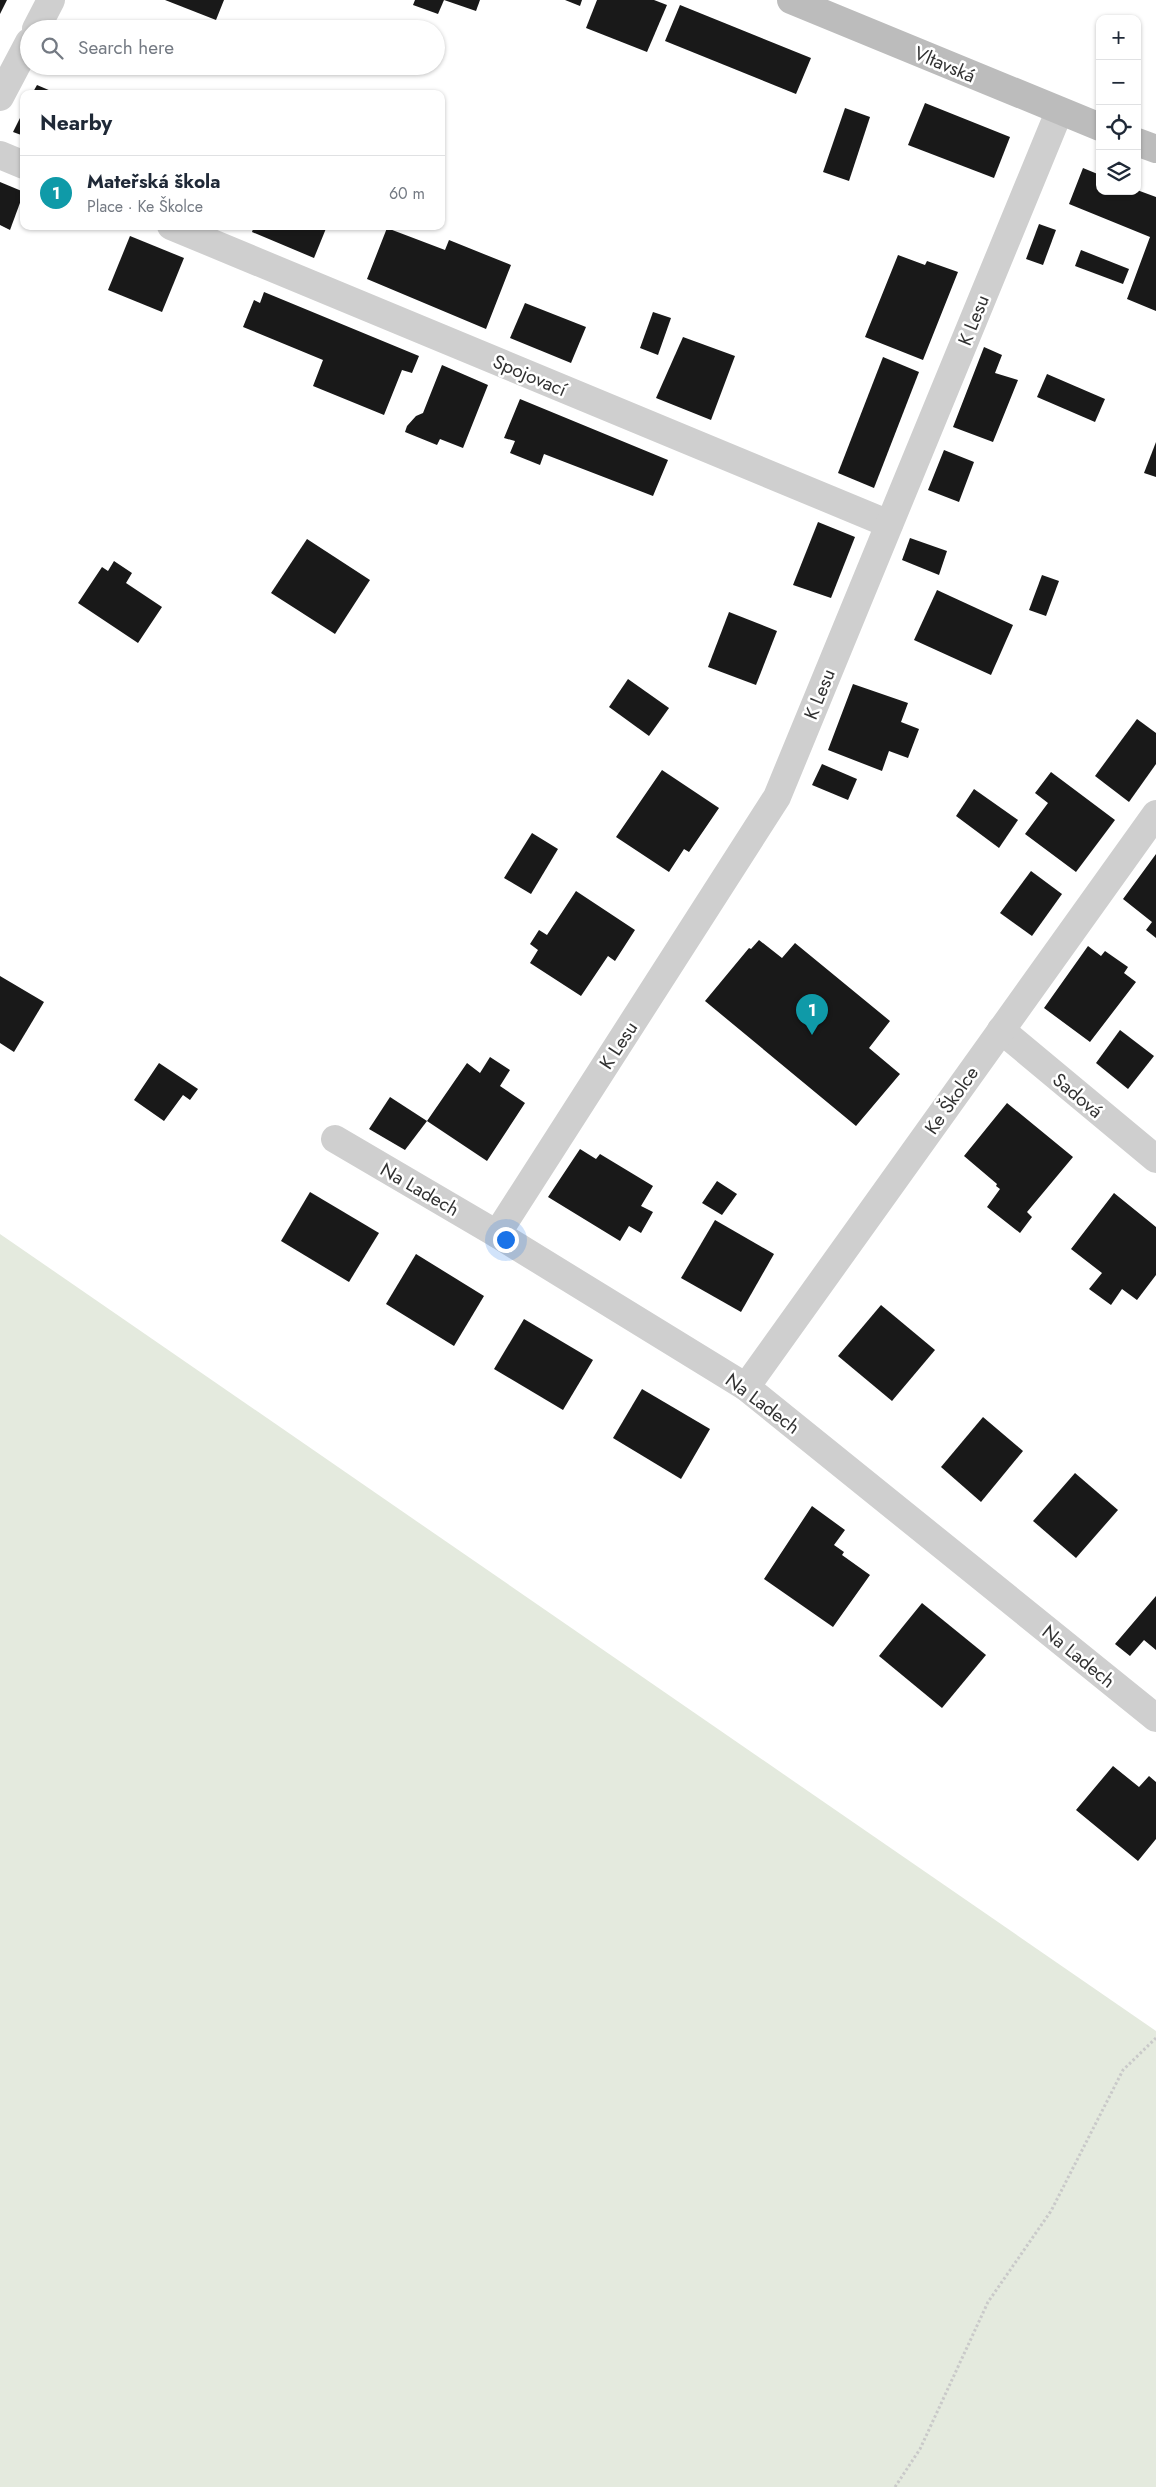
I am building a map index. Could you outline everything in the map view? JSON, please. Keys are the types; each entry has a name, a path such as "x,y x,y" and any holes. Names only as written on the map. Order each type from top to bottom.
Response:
{"street":[{"path":"41,20 51,0"},
{"name":"Vltavská","path":"791,0 1059,112 1096,126"},
{"path":"0,96 20,59"},
{"name":"K Lesu","path":"497,1234 777,796 1059,112"},
{"path":"1141,143 1156,149"},
{"path":"0,156 20,164"},
{"name":"Spojovací","path":"181,230 888,524"},
{"name":"Ke Školce","path":"746,1388 1156,814"},
{"name":"Sadová","path":"1001,1030 1156,1159"},
{"name":"Na Ladech","path":"335,1139 497,1234 746,1388 1156,1718"}],"path":[{"path":"895,2487 920,2448 988,2302 1051,2211 1123,2070 1156,2038"}],"shaded area":[{"path":"0,1234 1156,2031 1156,2487 0,2487"}],"building":[{"path":"0,0 7,0 0,14"},
{"path":"165,0 224,0 216,20"},
{"path":"415,0 444,0 438,14 413,5"},
{"path":"444,0 480,0 476,11"},
{"path":"565,0 582,0 580,6"},
{"path":"597,0 654,0 667,5 647,52 586,28"},
{"path":"680,5 811,58 796,94 665,41"},
{"path":"37,85 49,90 34,90"},
{"path":"925,103 1010,137 994,178 908,145"},
{"path":"845,108 870,117 849,181 823,172"},
{"path":"20,118 20,135 13,132"},
{"path":"1083,168 1096,173 1096,195 1141,195 1141,191 1156,197 1156,311 1127,299 1150,237 1069,204"},
{"path":"0,182 20,190 20,203 10,230 0,225"},
{"path":"1039,224 1056,230 1043,265 1026,259"},
{"path":"253,230 325,230 314,258 252,232"},
{"path":"386,230 392,230 445,250 449,240 511,265 486,329 367,279"},
{"path":"130,236 184,258 162,312 108,290"},
{"path":"1081,250 1129,269 1123,284 1075,266"},
{"path":"898,255 925,265 927,261 958,272 923,360 865,337"},
{"path":"264,292 419,356 412,373 402,370 384,415 313,386 323,360 243,327 254,300 260,303"},
{"path":"525,303 586,327 571,363 510,338"},
{"path":"653,312 671,318 658,355 640,348"},
{"path":"683,337 735,356 711,420 656,398"},
{"path":"984,347 1002,355 995,373 1018,380 993,442 953,427"},
{"path":"883,357 919,372 874,488 838,473"},
{"path":"442,365 488,385 463,448 440,439 437,445 405,432 407,426 416,416 423,413"},
{"path":"1047,374 1105,399 1095,422 1037,397"},
{"path":"520,399 668,460 653,496 544,454 540,465 510,453 515,441 504,438"},
{"path":"1156,442 1156,477 1144,473"},
{"path":"944,450 974,462 959,502 928,490"},
{"path":"818,522 855,537 831,598 793,585"},
{"path":"910,538 947,551 939,575 902,560"},
{"path":"307,539 370,580 335,634 271,593"},
{"path":"114,561 132,573 126,583 162,607 138,643 78,603 102,567 108,571"},
{"path":"1042,575 1059,581 1046,616 1029,610"},
{"path":"937,590 1013,625 991,675 914,640"},
{"path":"729,612 777,631 756,685 708,667"},
{"path":"628,679 669,708 649,736 609,707"},
{"path":"853,684 908,703 901,722 919,729 908,758 889,751 882,771 828,750"},
{"path":"1137,719 1156,733 1156,764 1129,802 1095,776"},
{"path":"822,764 857,779 848,800 812,785"},
{"path":"662,770 719,808 689,852 684,849 669,872 616,837"},
{"path":"1051,772 1115,820 1076,872 1025,834 1048,803 1035,793"},
{"path":"974,789 1018,820 999,848 956,816"},
{"path":"532,833 558,849 531,894 504,878"},
{"path":"1156,854 1156,938 1146,930 1152,922 1123,899"},
{"path":"1031,871 1062,894 1032,936 1000,913"},
{"path":"576,891 635,930 615,961 608,956 581,996 530,963 538,950 530,944 539,930 547,935"},
{"path":"759,940 782,958 795,943 890,1021 869,1048 900,1074 856,1126 705,1001 749,948 751,949"},
{"path":"1088,946 1101,956 1105,951 1128,967 1124,973 1136,982 1090,1042 1044,1008"},
{"path":"0,976 44,1002 14,1052 0,1043"},
{"path":"1120,1030 1154,1056 1128,1089 1096,1063"},
{"path":"490,1057 510,1070 500,1086 525,1103 487,1161 427,1121 467,1063 480,1073"},
{"path":"159,1063 198,1089 190,1100 183,1095 164,1121 134,1100"},
{"path":"390,1097 427,1121 405,1150 369,1129"},
{"path":"1007,1103 1073,1157 1027,1212 1032,1217 1020,1233 987,1207 1000,1189 996,1186 997,1184 964,1156"},
{"path":"580,1149 596,1159 600,1154 653,1186 641,1206 653,1212 641,1233 629,1226 620,1241 548,1197"},
{"path":"717,1181 737,1194 722,1215 702,1203"},
{"path":"310,1192 379,1233 349,1282 281,1241"},
{"path":"1114,1193 1156,1227 1156,1275 1137,1300 1122,1289 1111,1305 1089,1289 1102,1273 1071,1249"},
{"path":"715,1220 774,1254 741,1312 681,1278"},
{"path":"416,1254 484,1296 454,1346 386,1304"},
{"path":"881,1305 935,1350 892,1401 838,1356"},
{"path":"524,1319 593,1360 563,1410 494,1369"},
{"path":"642,1389 710,1429 681,1479 613,1438"},
{"path":"983,1417 1023,1451 981,1502 941,1467"},
{"path":"1075,1473 1118,1510 1076,1558 1033,1521"},
{"path":"812,1506 845,1530 834,1545 844,1552 842,1555 870,1575 833,1627 764,1579"},
{"path":"1156,1596 1156,1650 1144,1640 1130,1656 1115,1644"},
{"path":"922,1603 986,1655 942,1708 879,1656"},
{"path":"1113,1766 1139,1787 1149,1776 1156,1782 1156,1839 1138,1861 1076,1810"}],"place":[{"name":"Mateřská škola","path":"812,1035"}]}
